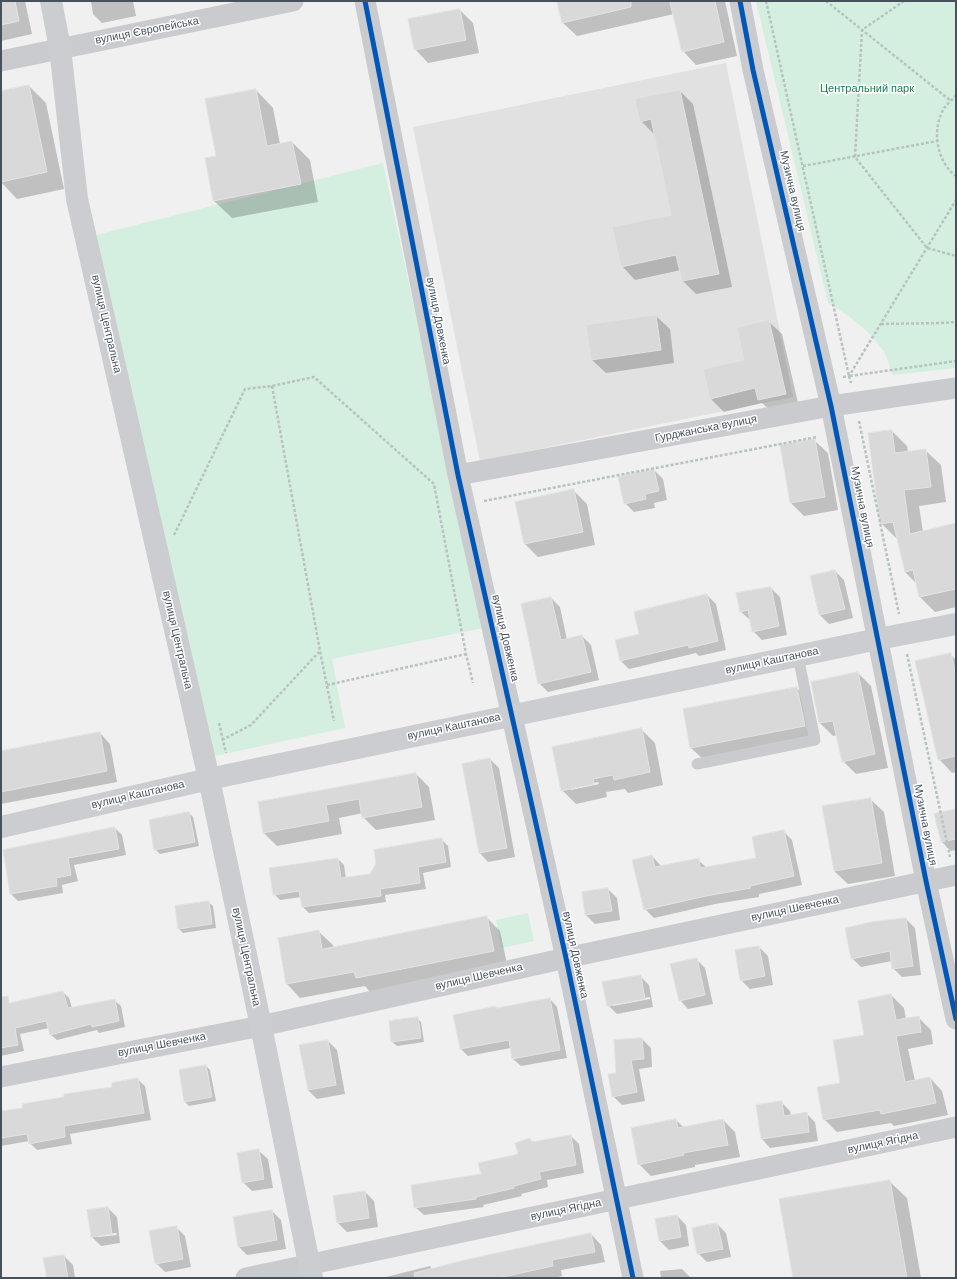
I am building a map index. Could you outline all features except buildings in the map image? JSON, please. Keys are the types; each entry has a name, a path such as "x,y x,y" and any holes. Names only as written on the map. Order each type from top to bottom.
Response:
{"main road":[{"name":"вулиця Центральна","path":"51,1 60,48 77,199 209,778 311,1271"},
{"name":"вулиця Каштанова","path":"1,827 209,778 956,624"}],"street":[{"name":"вулиця Європейська","path":"1,61 293,1"},
{"name":"вулиця Довженка","path":"365,1 458,475 566,958 632,1278"},
{"name":"Музична вулиця","path":"740,1 753,70 826,381 926,881 956,1019"},
{"name":"Гурджанська вулиця","path":"458,475 831,406 956,388"},
{"name":"вулиця Шевченка","path":"1,1077 261,1026 566,958 956,875"},
{"name":"вулиця Ягідна","path":"246,1278 311,1271 616,1200 956,1127"}],"lane":[{"path":"697,764 815,740 798,656"}],"path":[{"path":"766,1 849,376"},
{"path":"826,1 951,101"},
{"path":"862,30 904,1"},
{"path":"862,30 855,157 927,248 956,256"},
{"path":"956,96 945,108 938,124 937,141 942,158 952,173 956,176"},
{"path":"803,166 937,141"},
{"path":"849,376 956,200"},
{"path":"881,324 956,322"},
{"path":"826,381 849,376 956,361"},
{"path":"172,541 245,389 272,386 314,377 434,484 466,654 473,683"},
{"path":"272,386 334,721"},
{"path":"439,510 837,433"},
{"path":"224,740 251,725 320,651"},
{"path":"327,685 466,654"}],"shaded area":[{"path":"726,63 793,397 480,461 413,127"}],"green space":[{"name":"Центральний парк","path":"756,1 956,1 956,368 893,375 884,352 866,330 828,303"},
{"path":"383,163 483,628 332,659 345,728 210,757 96,235"},
{"path":"528,913 534,941 501,948 496,920"}],"cycle path":[{"path":"365,1 458,475 566,958 633,1278"},
{"path":"740,1 753,70 831,406 926,881 956,1019"}]}
